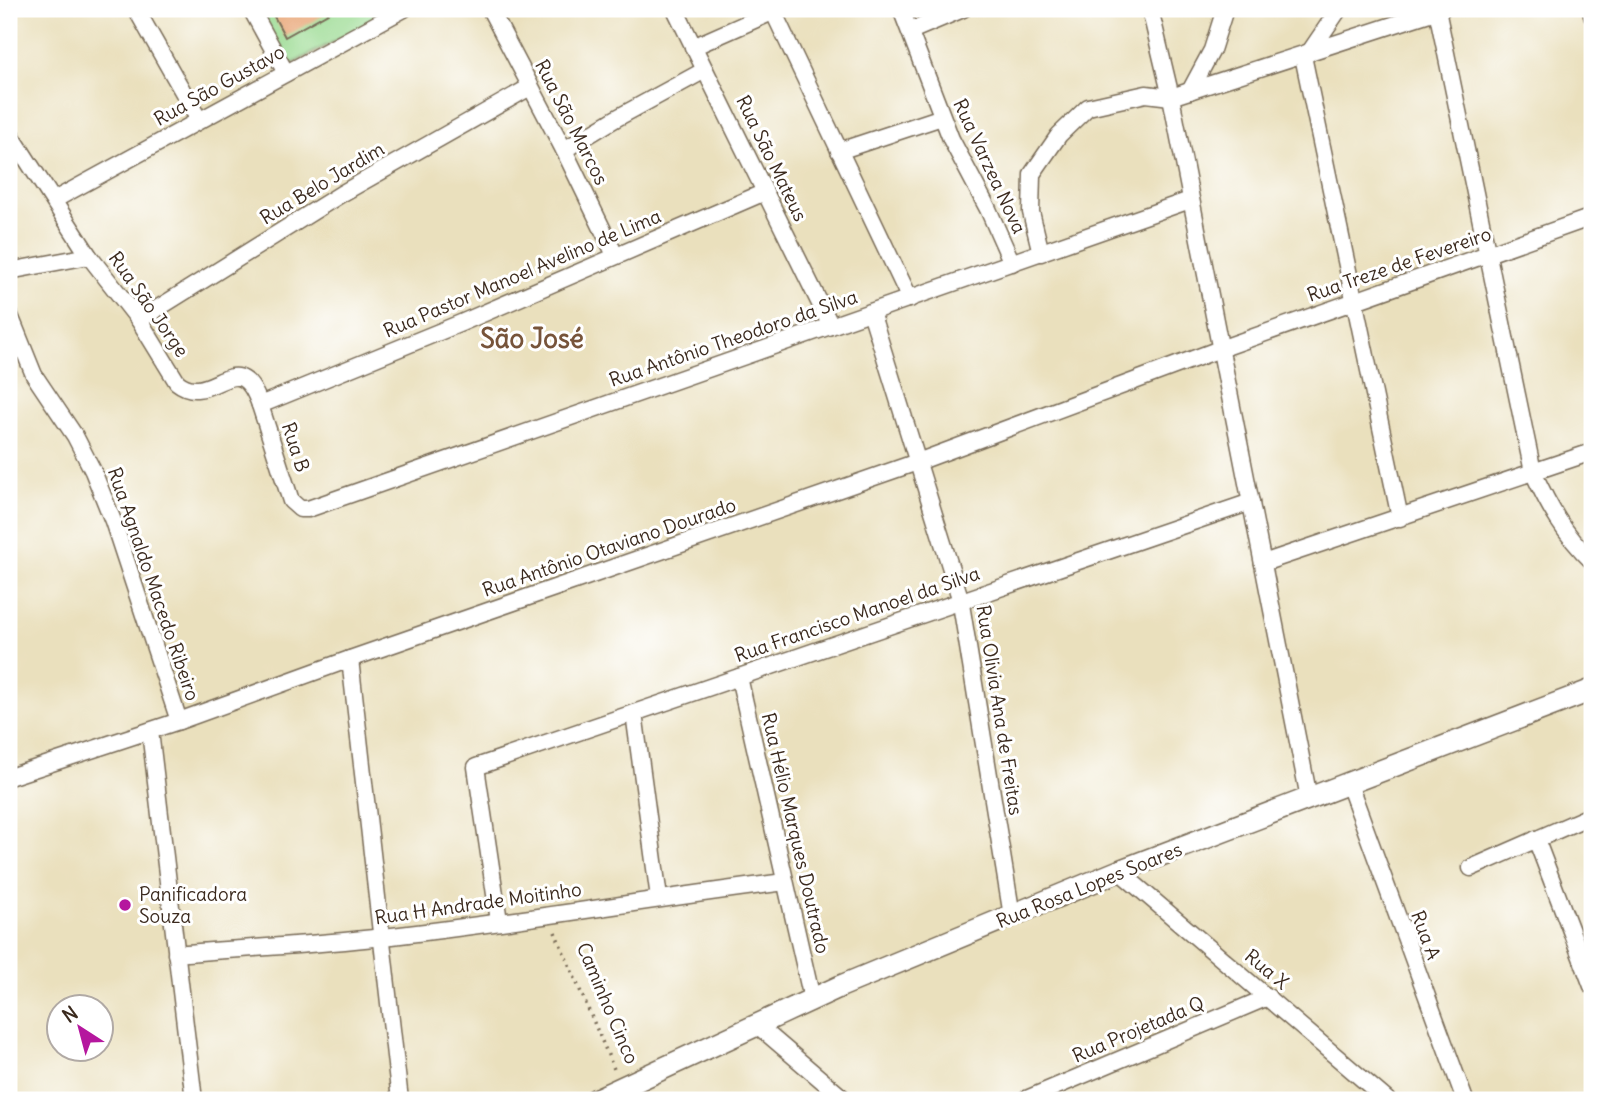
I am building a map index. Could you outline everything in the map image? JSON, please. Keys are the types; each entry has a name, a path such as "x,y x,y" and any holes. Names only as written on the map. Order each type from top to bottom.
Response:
{"street":[{"path":"136,9 199,120"},
{"path":"251,9 286,73"},
{"name":"Rua São Gustavo","path":"54,200 404,9"},
{"name":"Rua São Marcos","path":"490,9 564,150 615,256"},
{"name":"Rua São Mateus","path":"676,9 831,326"},
{"name":"Rua Varzea Nova","path":"901,9 951,139 988,209 1012,263"},
{"path":"911,31 963,9"},
{"path":"1150,9 1171,97 1309,798"},
{"path":"1190,91 1212,50 1224,9"},
{"path":"1339,9 1306,55 1354,302 1400,518"},
{"path":"1591,9 1592,16"},
{"path":"694,47 776,10 839,151 910,299"},
{"path":"1041,253 1031,212 1032,174 1059,135 1088,107 1146,93 1171,97 1439,10 1533,472 1570,540 1592,561"},
{"path":"564,150 615,118 705,70"},
{"name":"Rua Belo Jardim","path":"139,320 341,194 530,87"},
{"path":"839,151 942,117"},
{"name":"Rua São Jorge","path":"9,132 89,256 139,320 177,382 185,388 198,390 233,376 244,378 254,389 260,405"},
{"name":"Rua Pastor Manoel Avelino de Lima","path":"260,405 461,323 765,192"},
{"name":"Rua Antônio Theodoro da Silva","path":"291,501 300,509 308,509 1190,200"},
{"name":"Rua Treze de Fevereiro","path":"1220,349 1592,217"},
{"path":"9,271 89,256"},
{"name":"Rua Olivia Ana de Freitas","path":"872,312 961,601 1012,916"},
{"name":"Rua Agnaldo Macedo Ribeiro","path":"9,313 34,375 75,436 93,471 113,521 179,721"},
{"name":"Rua Antônio Otaviano Dourado","path":"9,777 179,721 918,462 1220,349"},
{"name":"Rua B","path":"260,405 291,501"},
{"path":"1263,563 1592,452"},
{"name":"Rua Francisco Manoel da Silva","path":"499,921 476,767 1251,502"},
{"path":"350,659 400,1100"},
{"name":"Rua Hélio Marques Doutrado","path":"739,677 812,999"},
{"name":"Rua Rosa Lopes Soares","path":"595,1100 630,1094 756,1024 1119,871 1592,690"},
{"path":"634,713 659,898"},
{"path":"150,731 194,1100"},
{"name":"Rua A","path":"1349,783 1465,1100"},
{"path":"1471,868 1592,815"},
{"path":"1536,839 1592,986"},
{"name":"Rua X","path":"1119,871 1268,997 1380,1099"},
{"name":"Rua H Andrade Moitinho","path":"176,954 382,937 785,882"},
{"name":"Rua Projetada Q","path":"1024,1100 1268,997"},
{"path":"756,1024 845,1100"}],"path":[{"name":"Caminho Cinco","path":"548,916 630,1094"}],"green space":[{"path":"255,9 396,9 287,67"}],"building":[{"path":"270,9 335,9 285,37"}],"place":[{"name":"Panificadora Souza","path":"125,905"}],"district":[{"name":"São José","path":"532,338"}]}
